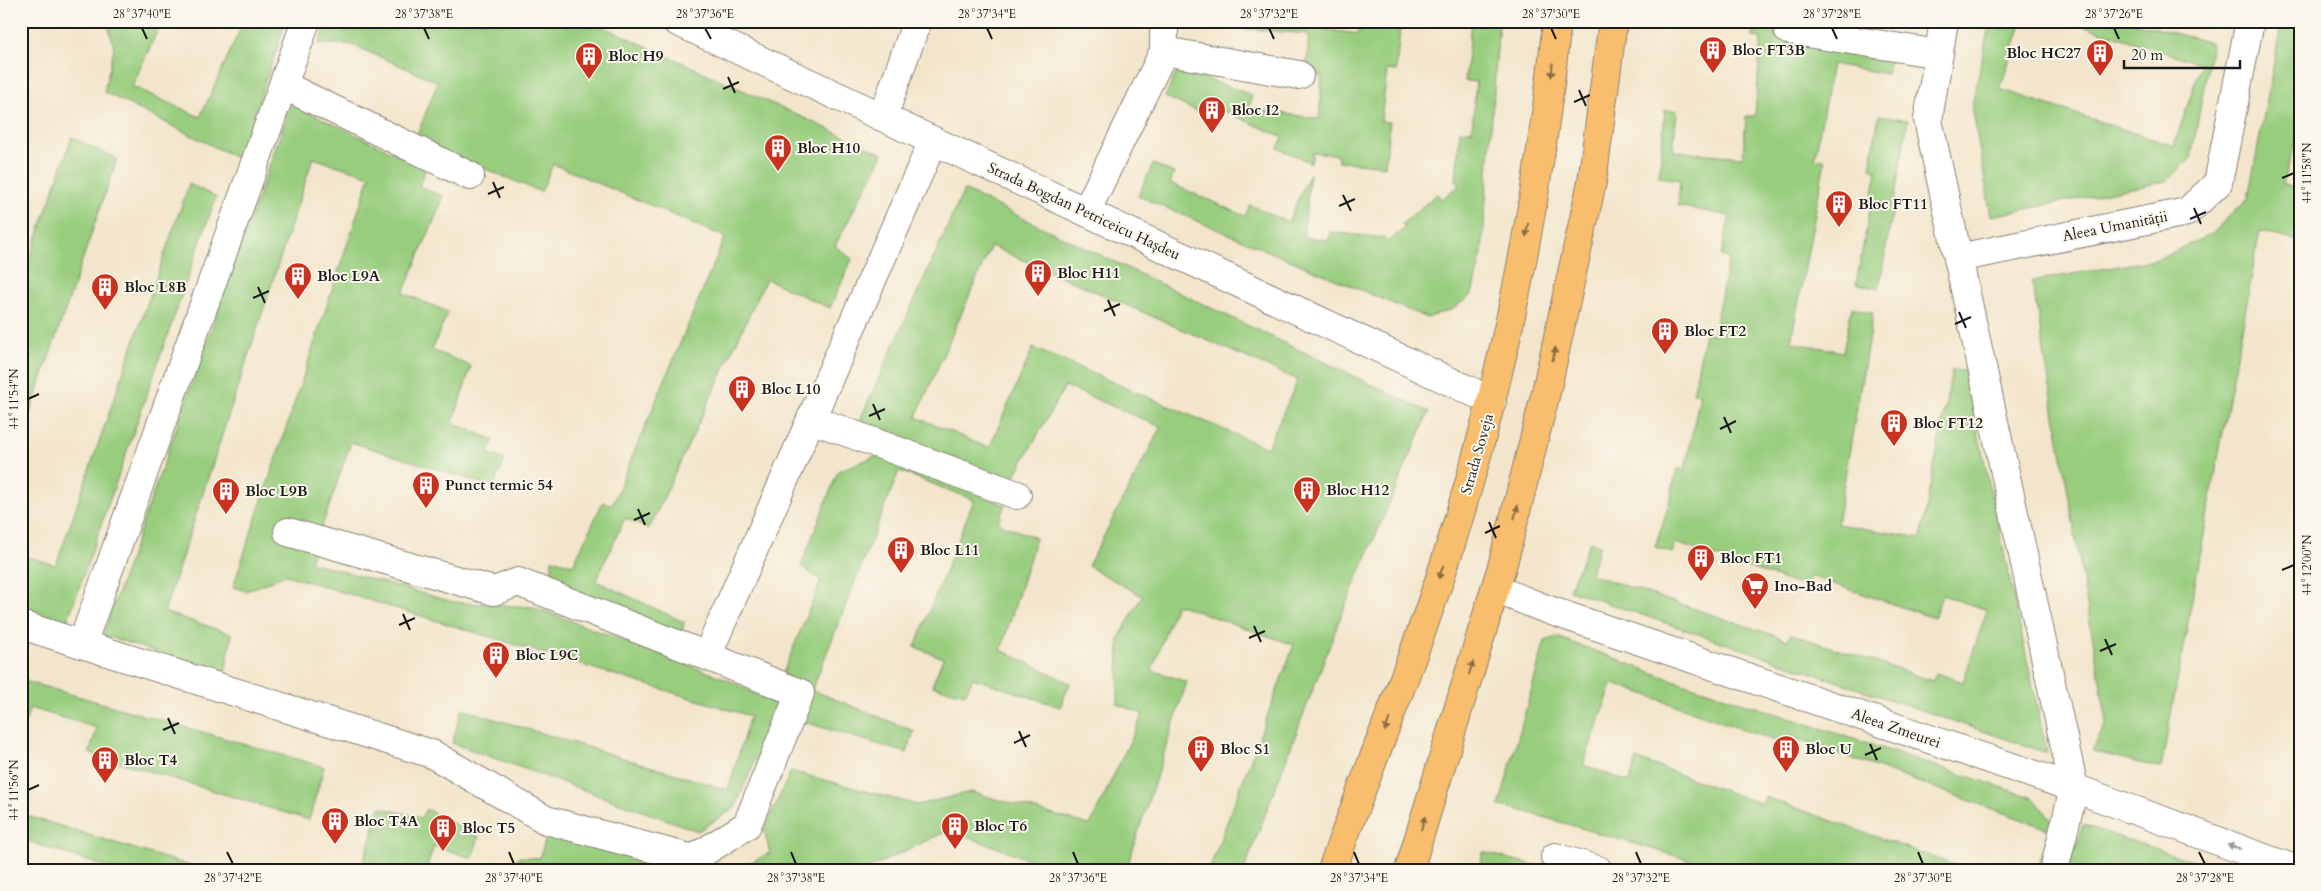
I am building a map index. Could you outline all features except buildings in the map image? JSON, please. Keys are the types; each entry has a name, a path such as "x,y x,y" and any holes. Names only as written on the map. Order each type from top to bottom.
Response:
{"main road":[{"name":"Strada Soveja","path":"1332,870 1408,670 1457,526 1492,401 1516,299 1551,80 1557,21"},
{"path":"1409,870 1495,589 1546,392 1592,182 1613,21"}],"street":[{"path":"82,644 306,21"},
{"name":"Strada Bogdan Petriceicu Hașdeu","path":"676,21 1492,401"},
{"path":"883,117 917,21"},
{"path":"1086,212 1164,51 1164,21"},
{"path":"1944,21 1928,120 2074,788 2054,870"},
{"name":"Aleea Umanității","path":"1958,258 2187,212 2218,183 2250,21"},
{"path":"1788,30 1939,54"},
{"path":"1164,51 1298,75"},
{"path":"283,85 470,176"},
{"path":"707,656 933,141"},
{"path":"811,419 1017,495"},
{"path":"21,625 432,754 546,820 693,859 747,826 800,693 518,582 494,591 288,532"},
{"name":"Aleea Zmeurei","path":"1495,589 1546,609 2074,788 2296,870"},
{"path":"1556,857 1598,870"}],"green space":[{"path":"107,21 162,21 132,86 200,117 244,21 286,21 239,159 104,92 114,48"},
{"path":"328,21 591,21 883,154 835,246 852,259 830,308 766,279 649,529 625,518 596,581 684,622 681,639 563,593 552,580 552,559 573,565 603,502 612,505 725,237 553,164 541,192 435,148 417,135 438,82 350,44 319,44"},
{"path":"1183,21 1329,21 1328,30 1358,34 1360,25 1400,30 1396,71 1387,70 1381,121 1390,122 1385,166 1338,161 1338,155 1313,152 1311,163 1278,148 1283,137 1208,104 1203,114 1165,97 1178,69 1252,95 1249,108 1319,119 1322,76 1306,75 1309,34 1183,24"},
{"path":"1471,21 1499,21 1482,253 1472,294 1453,309 1427,318 1138,196 1153,164 1174,173 1170,183 1245,216 1250,205 1288,222 1310,173 1303,237 1329,240 1330,232 1384,238 1388,242 1405,228 1402,224 1437,194 1442,199 1460,185 1456,180 1460,130 1472,131 1476,82 1465,81"},
{"path":"1754,21 1797,21 1889,59 1887,74 1832,64 1815,158 1825,160 1791,342 1843,352 1852,307 1873,313 1837,524 1921,538 1952,370 1965,371 2047,753 1569,590 1590,542 1600,545 1590,574 1788,640 1791,634 1933,681 1936,673 1963,682 1987,610 1942,595 1934,618 1810,576 1806,587 1676,543 1672,553 1655,547 1669,504 1677,469 1685,470 1700,394 1693,393 1705,333 1713,334 1729,258 1721,256 1730,216 1678,206 1680,180 1659,177 1665,110 1677,111 1673,151 1743,157 1746,116 1755,116 1761,38 1752,37"},
{"path":"1990,21 2022,21 2000,89 2174,146 2201,64 2069,21 2129,21 2212,43 2191,158 2168,181 1991,216 1972,106"},
{"path":"2282,21 2300,21 2300,129 2282,184 2300,190 2300,242 2260,231 2161,768 2092,751 2107,722 2032,281 2159,259 2211,234 2248,198"},
{"path":"291,104 426,168 419,186 444,197 403,293 448,312 432,350 471,366 453,423 494,440 488,453 505,460 493,487 351,442 310,562 453,602 533,607 729,680 778,706 735,808 698,831 452,743 462,709 728,790 750,716 286,575 246,591 233,587 370,176 313,158 164,612 232,634 225,674 103,635"},
{"path":"1879,115 1908,120 1879,289 1856,284 1877,171 1870,168"},
{"path":"72,137 117,159 21,439 21,283"},
{"path":"189,184 216,197 67,622 21,607 21,555 56,565"},
{"path":"964,190 1429,412 1342,613 1244,870 1209,870 1294,645 1176,604 1152,670 1187,682 1126,870 1058,870 949,830 865,870 735,870 770,853 764,830 791,771 917,805 971,792 1090,825 1143,714 1118,704 1119,638 1142,596 1088,566 1161,427 1065,386 1012,481 860,420","holes":["991,246 1298,380 1267,448 1033,348 989,448 916,417"]},
{"path":"876,456 1005,505 998,523 1036,538 1001,650 1070,683 1060,707 973,678 965,694 932,686 943,658 915,647 974,500 899,471 812,690 914,731 907,753 801,721 783,673 821,581 801,566 838,471"},
{"path":"1557,637 1667,678 2034,798 2053,823 2053,830 2040,870 2036,870 2051,830 1787,735 1783,744 1613,683 1583,765 1629,782 1637,759 1762,804 1765,797 1963,868 1962,870 1748,870 1721,861 1703,864 1516,809 1499,806 1545,641"},
{"path":"21,680 324,767 309,820 89,753 97,728 30,708 21,735"},
{"path":"380,807 421,818 426,809 479,837 472,858 434,846 426,870 361,870"},
{"path":"21,814 204,870 116,870 21,839"},
{"path":"2083,825 2220,870 2068,870"},
{"path":"547,833 677,870 515,870 518,857 540,858"},
{"path":"1483,852 1553,870 1479,870"}],"place":[{"name":"Bloc FT3B","path":"1713,74"},
{"name":"Bloc HC27","path":"2100,77"},
{"name":"Bloc H9","path":"589,80"},
{"name":"Bloc I2","path":"1212,134"},
{"name":"Bloc H10","path":"778,172"},
{"name":"Bloc FT11","path":"1839,228"},
{"name":"Bloc H11","path":"1038,297"},
{"name":"Bloc L9A","path":"298,300"},
{"name":"Bloc L8B","path":"105,311"},
{"name":"Bloc FT2","path":"1665,355"},
{"name":"Bloc L10","path":"742,413"},
{"name":"Bloc FT12","path":"1894,447"},
{"name":"Punct termic 54","path":"426,509"},
{"name":"Bloc H12","path":"1307,514"},
{"name":"Bloc L9B","path":"226,515"},
{"name":"Bloc L11","path":"901,574"},
{"name":"Bloc FT1","path":"1701,582"},
{"name":"Ino-Bad","path":"1755,610"},
{"name":"Bloc L9C","path":"496,679"},
{"name":"Bloc S1","path":"1201,773"},
{"name":"Bloc U","path":"1786,773"},
{"name":"Bloc T4","path":"105,784"},
{"name":"Bloc T4A","path":"335,845"},
{"name":"Bloc T6","path":"955,850"},
{"name":"Bloc T5","path":"443,852"}]}
